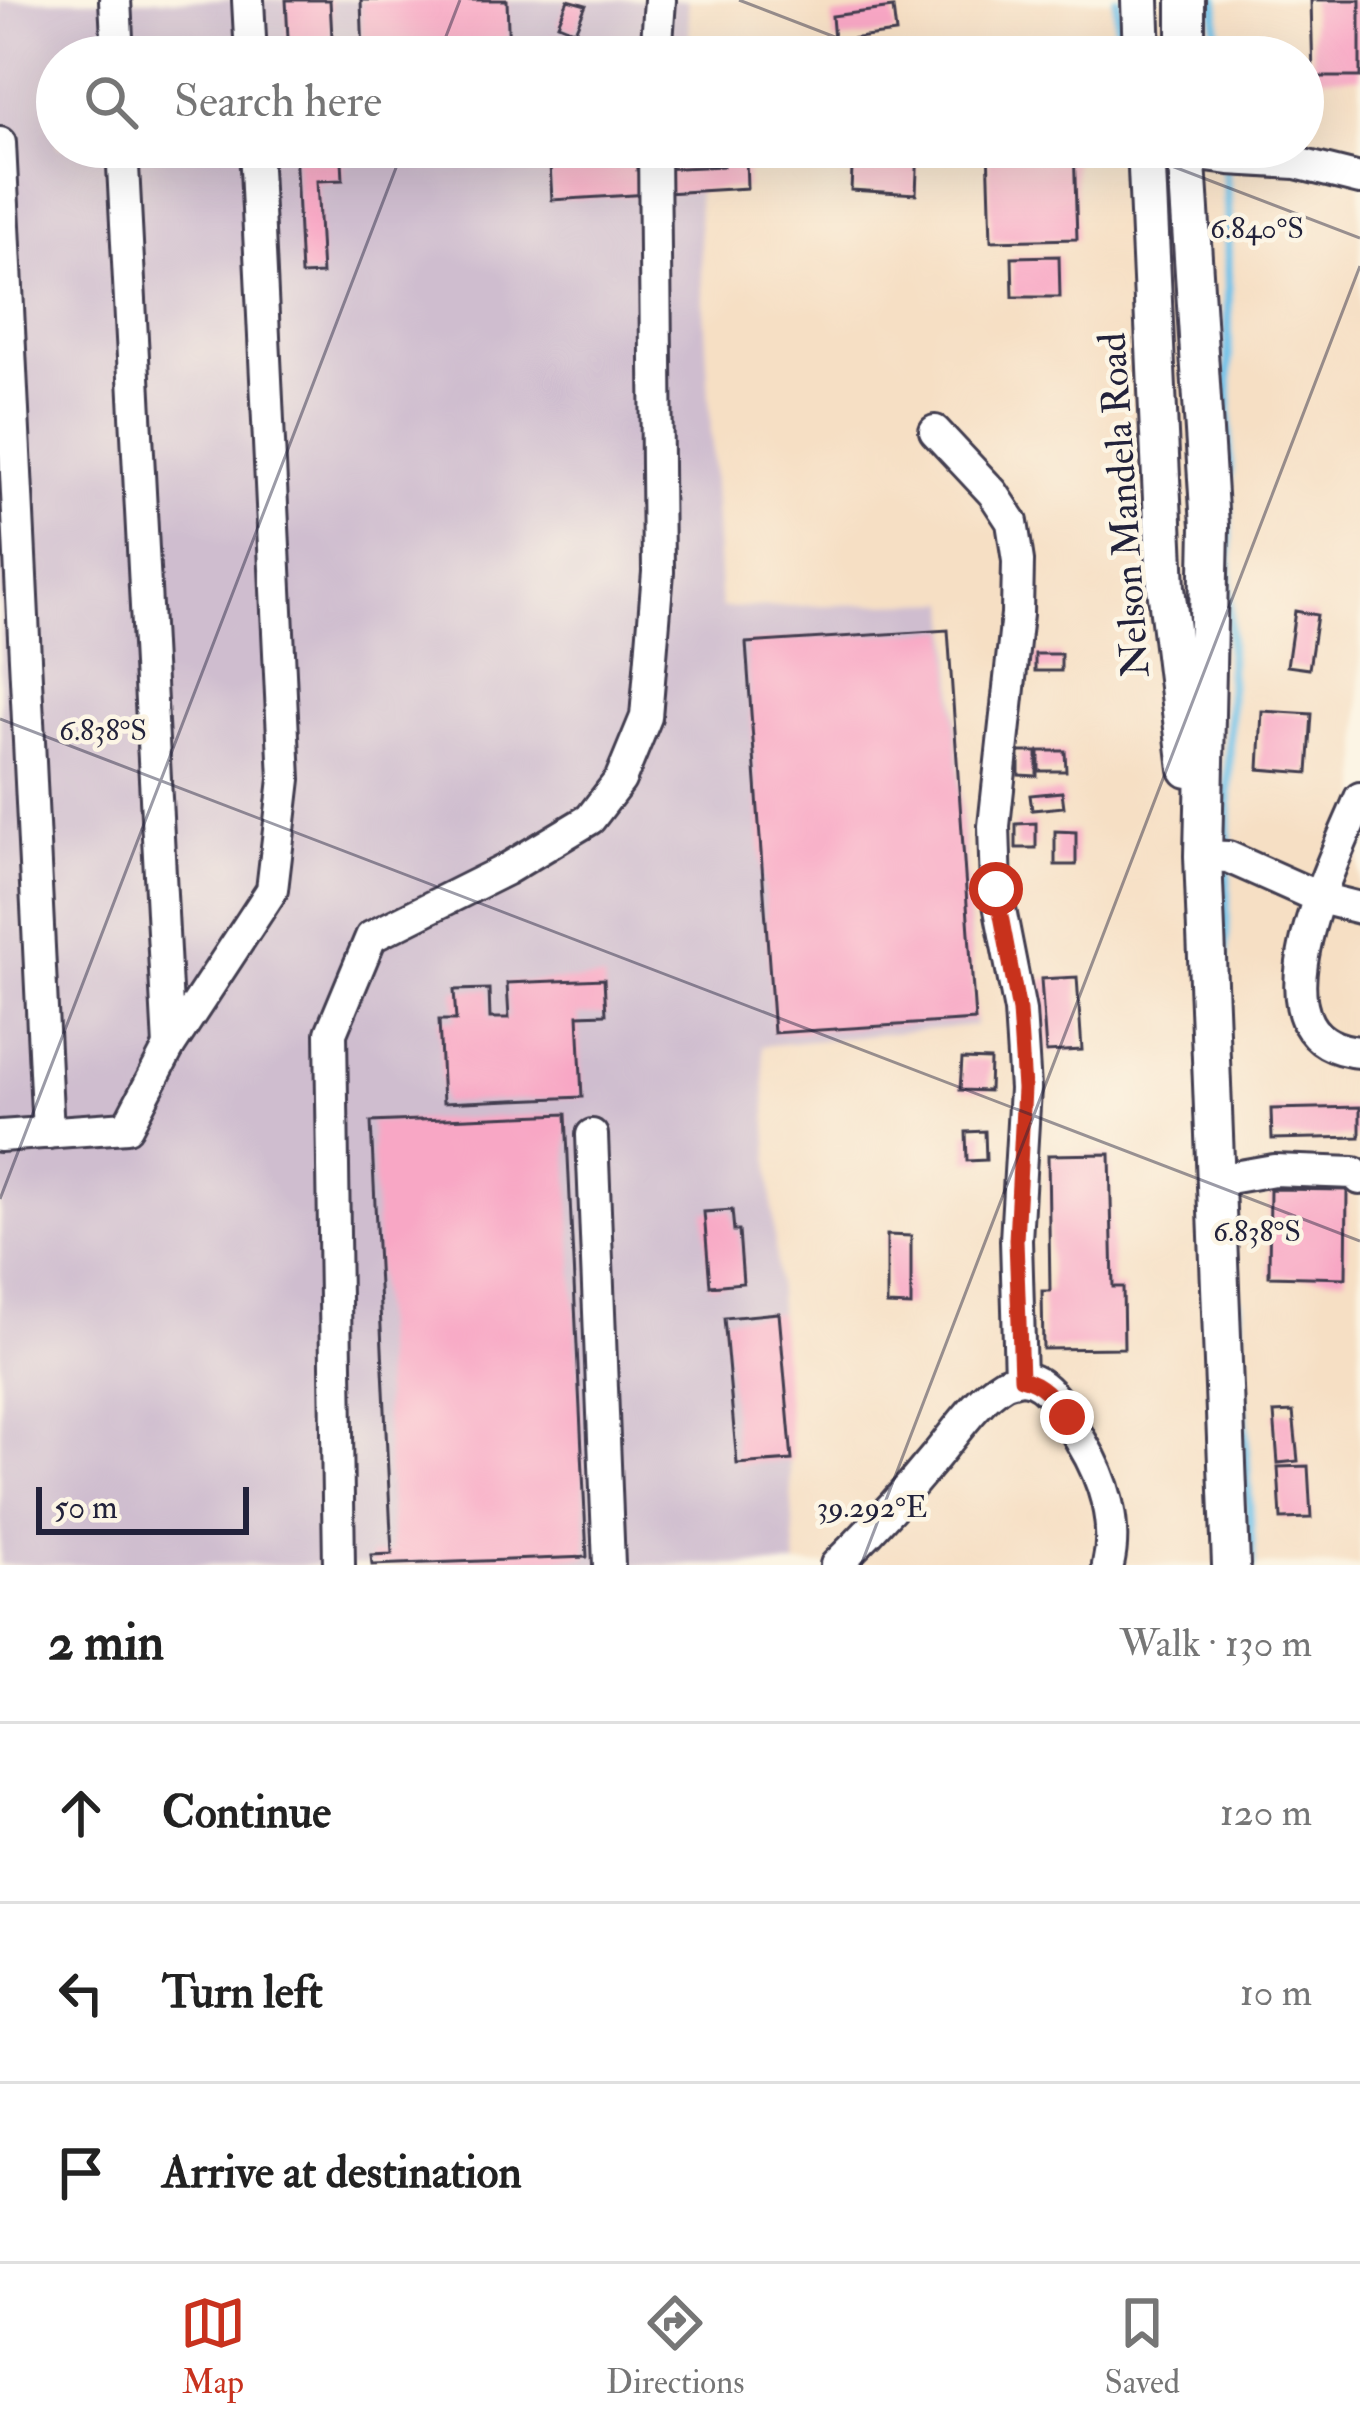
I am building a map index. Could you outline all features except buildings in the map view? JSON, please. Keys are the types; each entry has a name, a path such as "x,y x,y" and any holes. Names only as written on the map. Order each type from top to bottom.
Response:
{"main road":[{"path":"1140,0 1141,36"},
{"path":"1186,0 1186,36"},
{"name":"Nelson Mandela Road","path":"1147,168 1166,588 1182,733 1203,856"},
{"name":"Nelson Mandela Road","path":"1187,168 1210,526 1203,856 1232,1565"}],"lane":[{"path":"115,0 117,36"},
{"path":"248,0 250,36"},
{"path":"657,36 659,0"},
{"path":"0,142 47,1132"},
{"path":"123,168 169,1047"},
{"path":"0,1136 127,1127 169,1047 272,890 285,779 256,168"},
{"path":"338,1565 331,1033 371,937 505,869 590,819 620,780 646,717 658,572 654,168"},
{"path":"1313,168 1360,179"},
{"path":"935,431 1012,522 1018,561 1017,614 994,826 996,889 1019,1011 1024,1089 1016,1240 1021,1378"},
{"path":"1360,798 1319,898 1300,969 1300,1010 1307,1029 1324,1043 1360,1052"},
{"path":"1203,856 1228,857 1319,898 1360,908"},
{"path":"592,1135 609,1565"},
{"path":"1217,1180 1274,1171 1354,1173 1360,1179"},
{"path":"836,1565 969,1417 1004,1383 1021,1378 1036,1382 1050,1394 1086,1449 1112,1521 1108,1565"}],"shaded area":[{"path":"0,0 687,0 690,36 36,36 36,168 696,168 721,608 949,602 976,1025 762,1046 796,1565 0,1565"}],"waterway":[{"path":"1117,0 1118,36"},
{"path":"1216,0 1217,36"},
{"path":"1125,168 1126,209"},
{"path":"1225,168 1230,713 1225,972"},
{"path":"1238,1301 1252,1565"}],"route":[{"path":"996,889 1019,1011 1024,1089 1016,1240 1021,1378 1036,1382 1067,1417"}]}
